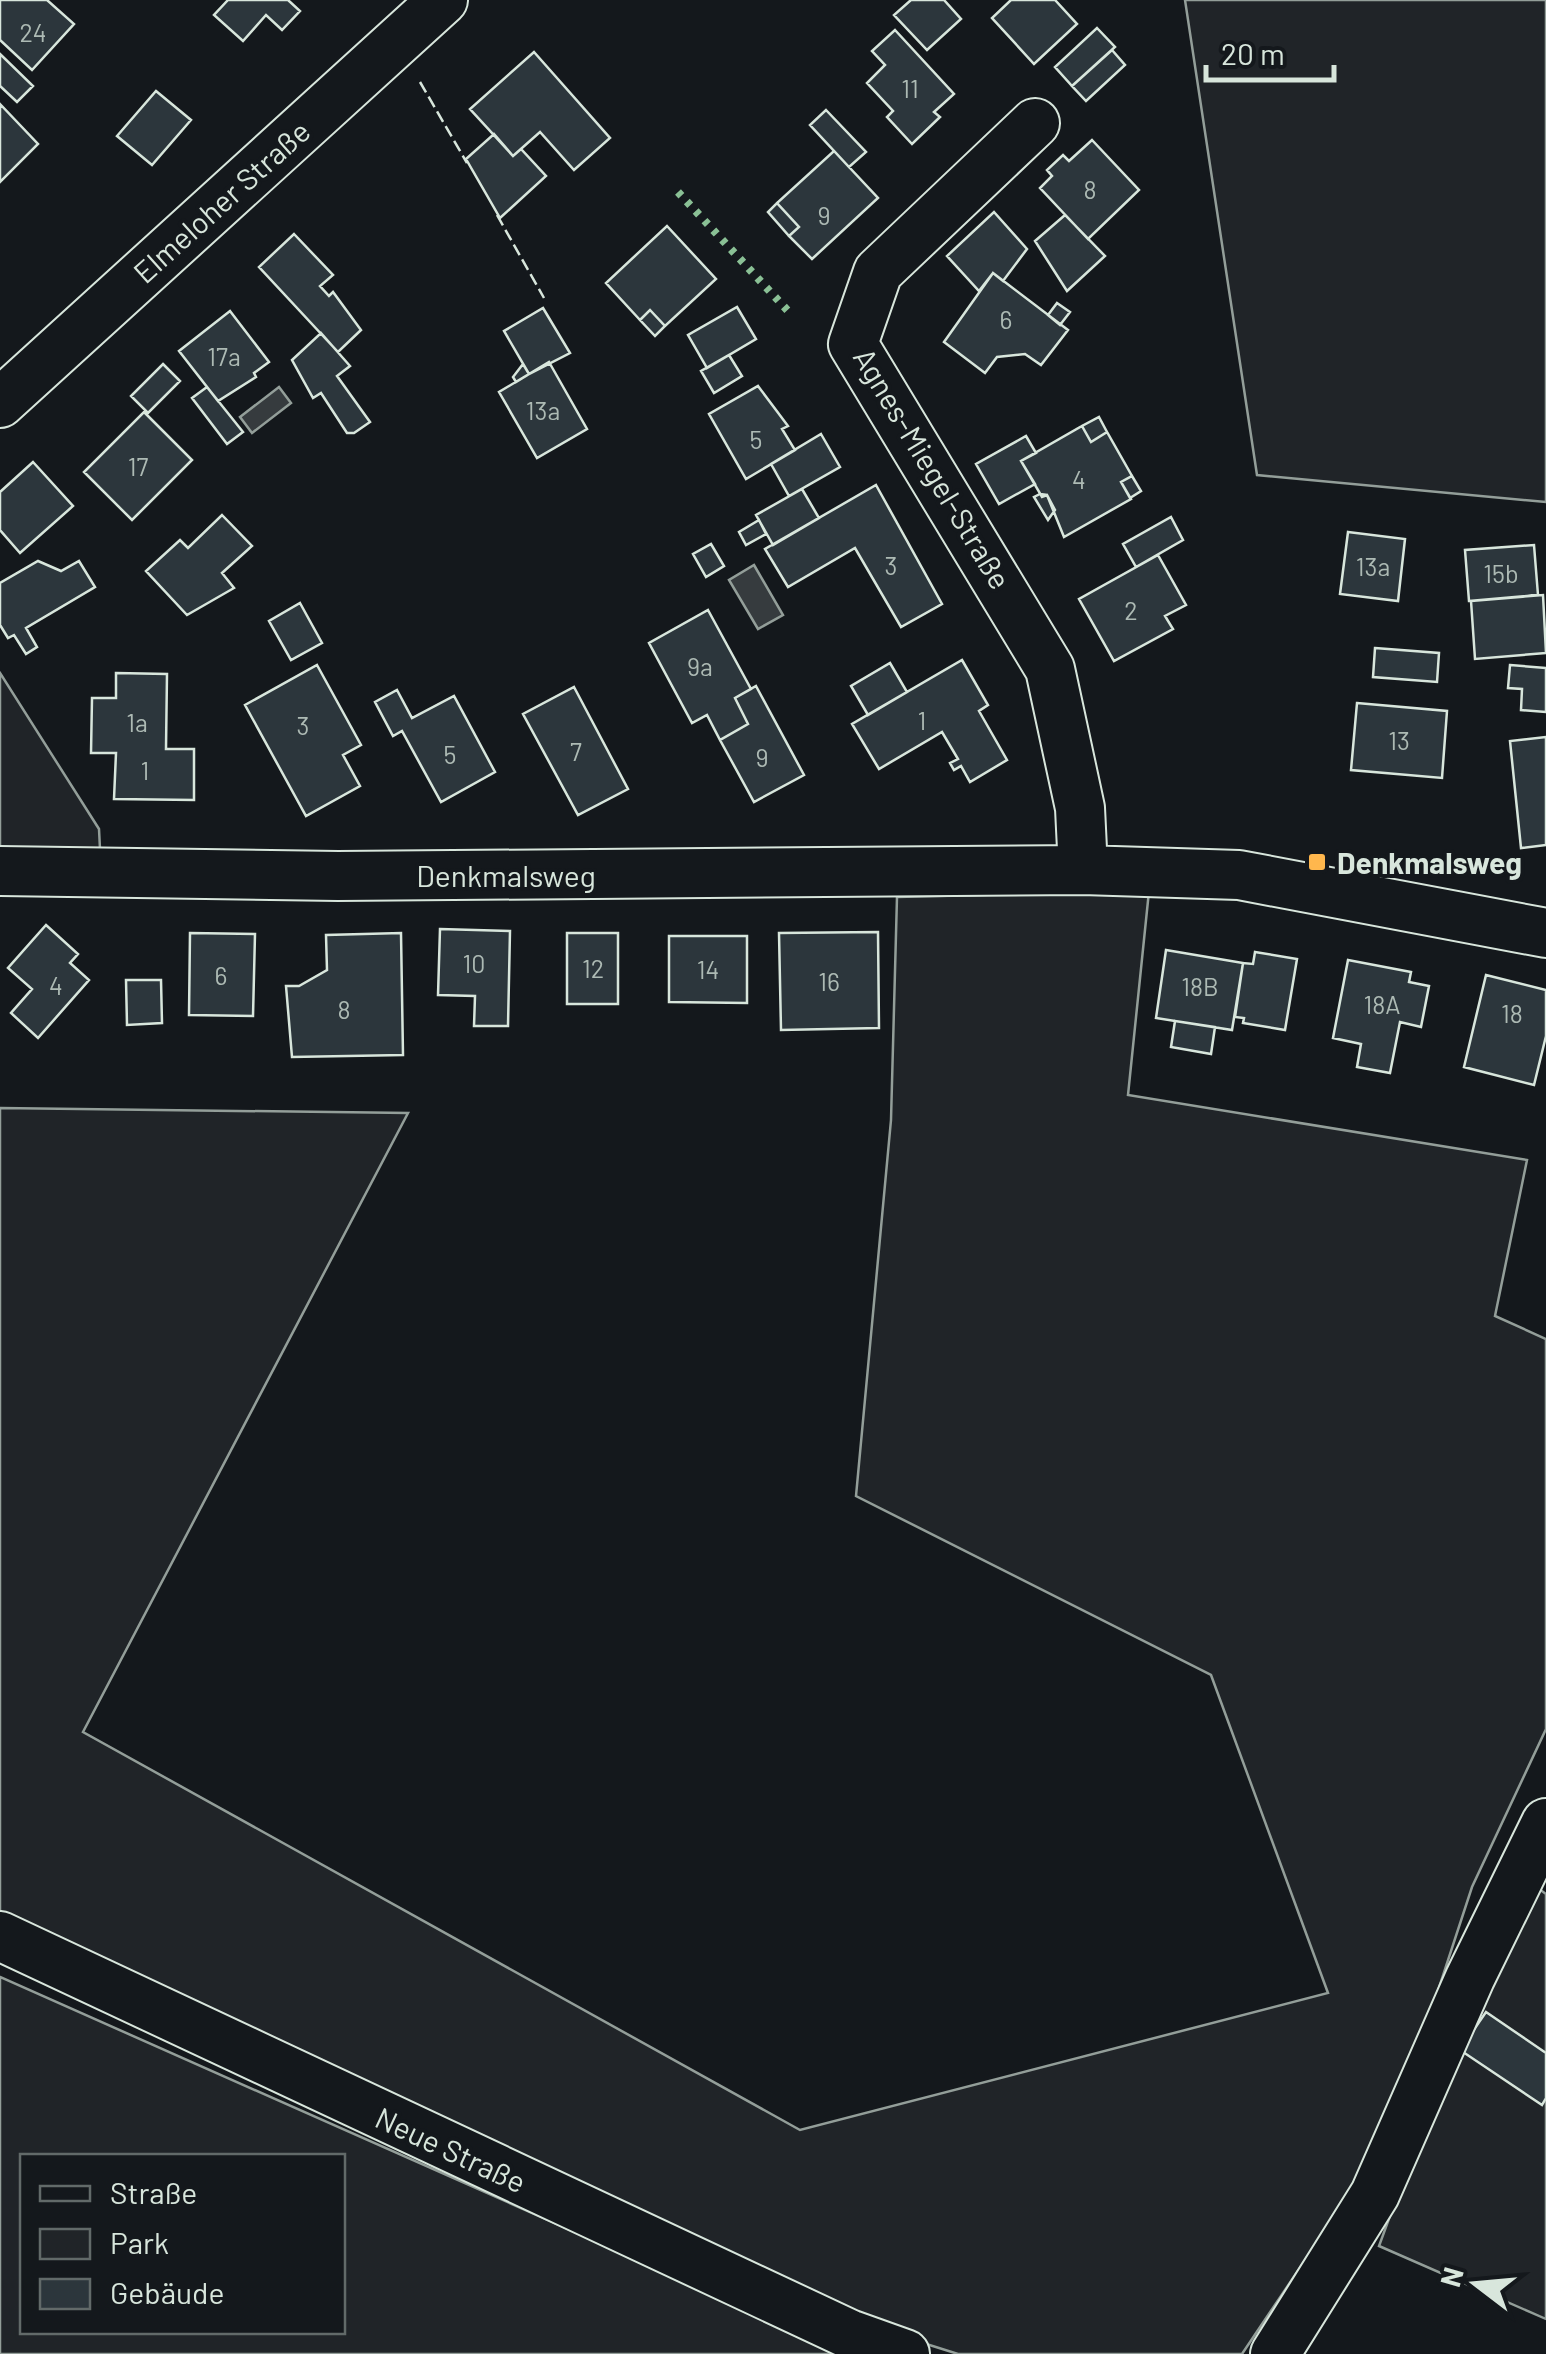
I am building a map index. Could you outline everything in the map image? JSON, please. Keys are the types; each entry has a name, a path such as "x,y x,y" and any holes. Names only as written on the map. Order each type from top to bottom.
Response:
{"street":[{"name":"Elmeloher Straße","path":"0,403 443,0"},
{"name":"Agnes-Miegel-Straße","path":"1036,124 878,272 853,344 1050,669 1080,808 1083,870"},
{"name":"Denkmalsweg","path":"0,871 338,876 1083,870 1256,878 1546,933"},
{"path":"1275,2354 1375,2194 1470,1978 1546,1823"},
{"name":"Neue Straße","path":"0,1936 848,2334 906,2354"}],"green space":[{"path":"1185,0 1546,0 1546,502 1257,475"},
{"path":"0,673 99,829 100,849 0,850"},
{"path":"1149,891 1128,1095 1527,1160 1495,1316 1546,1339 1546,1729 1472,1887 1412,2070 1369,2165 1242,2354 958,2354 866,2325 0,1924 0,1108 408,1113 83,1732 800,2130 1328,1993 1211,1675 856,1496 891,1120 897,897"},
{"path":"1531,1883 1546,1894 1546,2319 1379,2246 1444,2068"},
{"path":"0,1977 850,2354 0,2354"}],"shaded area":[{"path":"279,387 291,403 252,433 240,417"},
{"path":"754,565 783,615 758,629 729,580"}],"building":[{"path":"0,0 47,0 74,24 32,70 0,40"},
{"path":"228,0 288,0 300,11 282,30 266,15 243,41 214,15"},
{"path":"911,0 944,0 961,19 927,50 894,15"},
{"path":"1011,0 1055,0 1077,24 1034,64 992,18"},
{"path":"1097,28 1115,47 1072,86 1055,67"},
{"path":"895,30 954,94 934,112 940,117 912,144 887,117 893,111 867,83 885,65 872,51"},
{"path":"1112,50 1125,65 1086,101 1072,86"},
{"path":"534,52 610,138 574,170 540,132 513,156 470,109"},
{"path":"0,54 33,86 17,102 0,86"},
{"path":"156,91 191,120 152,165 117,136"},
{"path":"0,104 38,144 0,182"},
{"path":"826,110 866,152 849,167 810,125"},
{"path":"494,134 513,156 521,149 546,176 500,218 466,159"},
{"path":"1092,140 1139,190 1088,239 1040,188 1052,176 1047,170 1063,155 1069,161"},
{"path":"834,151 878,198 812,259 789,236 799,227 777,203"},
{"path":"777,203 799,227 789,236 768,212"},
{"path":"994,212 1027,249 1003,281 993,273 979,291 947,256"},
{"path":"1065,215 1105,256 1067,291 1035,241"},
{"path":"667,226 716,279 665,326 650,310 640,320 606,283"},
{"path":"294,234 333,275 320,286 329,296 333,292 361,330 338,352 259,267"},
{"path":"993,273 1068,330 1041,365 1025,354 997,357 985,373 944,342"},
{"path":"1057,303 1070,312 1060,325 1048,315"},
{"path":"737,307 756,339 707,368 688,335"},
{"path":"543,308 570,353 529,374 504,331"},
{"path":"650,310 665,326 655,336 640,320"},
{"path":"230,311 269,362 254,373 256,377 218,401 179,351"},
{"path":"321,333 350,366 337,376 370,422 354,433 347,433 321,393 313,398 292,360"},
{"path":"729,355 742,376 714,393 701,371"},
{"path":"549,362 587,429 537,458 499,392"},
{"path":"163,364 180,381 148,413 131,396"},
{"path":"523,364 529,374 516,382 513,377"},
{"path":"758,386 788,426 782,429 795,450 746,479 709,414"},
{"path":"207,387 243,432 227,444 192,398"},
{"path":"144,412 192,460 132,520 84,472"},
{"path":"1099,417 1107,432 1091,442 1082,426"},
{"path":"1082,426 1091,442 1107,432 1132,476 1121,482 1131,499 1064,537 1047,495 1042,497 1021,461"},
{"path":"821,434 840,467 789,496 771,464"},
{"path":"1026,436 1036,453 1021,461 1035,484 999,504 976,464"},
{"path":"33,462 73,506 20,553 0,530 0,492"},
{"path":"1132,476 1141,491 1130,498 1121,482"},
{"path":"876,485 942,604 901,627 855,548 788,587 765,549"},
{"path":"802,489 819,518 773,545 756,515"},
{"path":"1047,495 1055,510 1048,520 1034,497"},
{"path":"222,515 252,546 222,573 234,588 187,615 146,571 180,540 188,548"},
{"path":"1171,517 1183,540 1136,567 1123,544"},
{"path":"759,520 766,534 746,545 739,532"},
{"path":"1348,532 1405,539 1398,601 1340,594"},
{"path":"711,544 724,566 706,577 693,554"},
{"path":"1534,545 1538,595 1469,601 1465,550"},
{"path":"1158,555 1186,605 1165,616 1173,629 1114,661 1079,599"},
{"path":"38,561 61,571 79,561 95,587 26,628 37,647 26,654 14,635 8,638 0,625 0,583"},
{"path":"1543,595 1546,653 1475,659 1471,601"},
{"path":"300,603 322,643 291,660 269,621"},
{"path":"708,610 751,689 735,698 748,724 720,740 707,715 692,723 649,643"},
{"path":"1375,648 1439,653 1437,682 1373,677"},
{"path":"962,660 988,705 979,711 1007,760 970,782 961,766 954,770 950,763 958,759 942,732 879,769 852,724"},
{"path":"890,663 907,692 868,715 851,686"},
{"path":"317,665 361,745 343,755 360,786 306,816 245,705"},
{"path":"1510,665 1546,668 1546,712 1521,710 1522,689 1508,688"},
{"path":"116,673 167,674 166,749 194,749 194,800 114,799 116,753 91,753 92,698 116,698"},
{"path":"756,686 804,775 754,802 720,740 748,724 735,698"},
{"path":"574,687 628,789 578,815 523,714"},
{"path":"397,690 412,718 454,696 495,772 441,802 402,731 393,736 375,702"},
{"path":"1357,703 1447,711 1442,778 1351,770"},
{"path":"1546,737 1546,845 1521,848 1510,741"},
{"path":"46,925 78,954 70,963 89,980 38,1038 11,1013 32,989 8,968"},
{"path":"440,929 510,931 508,1026 474,1026 475,996 438,995"},
{"path":"878,932 879,1028 781,1030 779,933"},
{"path":"190,933 255,934 253,1016 189,1015"},
{"path":"401,933 403,1055 292,1057 286,986 299,986 327,970 326,935"},
{"path":"567,933 618,933 618,1004 567,1004"},
{"path":"669,936 747,936 747,1003 669,1002"},
{"path":"1166,950 1243,963 1232,1030 1156,1018"},
{"path":"1255,952 1297,959 1285,1030 1243,1023 1244,1018 1235,1017 1243,963 1253,964"},
{"path":"1348,960 1411,972 1409,982 1429,986 1421,1027 1400,1022 1390,1073 1357,1067 1361,1044 1333,1038"},
{"path":"1486,975 1546,990 1546,1036 1534,1085 1464,1067"},
{"path":"126,980 161,980 162,1023 127,1025"},
{"path":"1175,1021 1215,1027 1211,1054 1171,1047"},
{"path":"1486,2012 1546,2053 1546,2098 1542,2105 1460,2050"}],"hedge":[{"path":"678,192 789,312"}],"fence":[{"path":"420,82 467,163"},
{"path":"497,215 544,298"}],"place":[{"name":"Denkmalsweg","path":"1317,862"}]}
